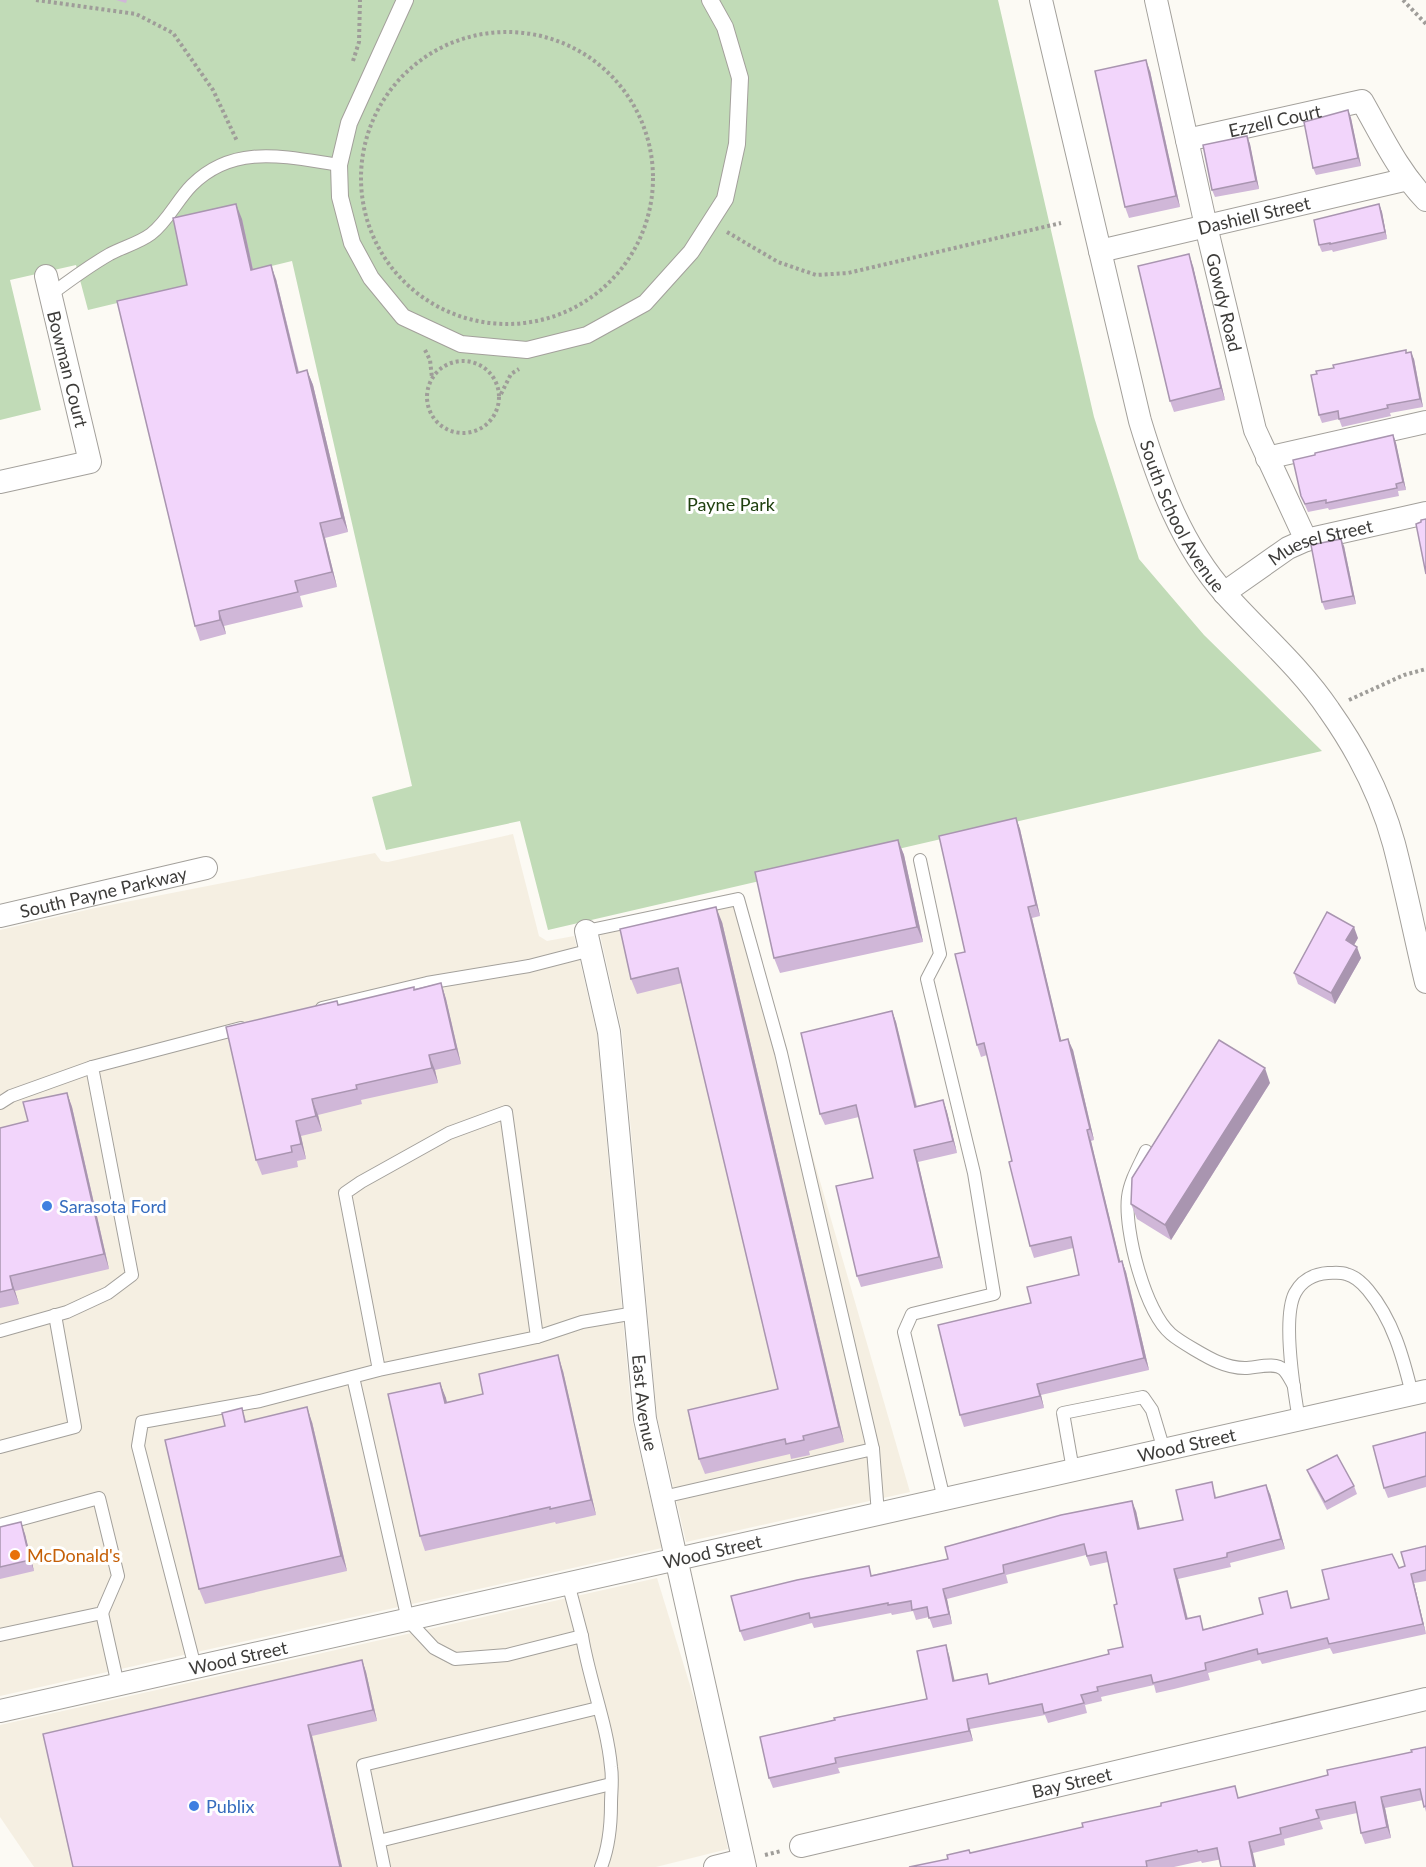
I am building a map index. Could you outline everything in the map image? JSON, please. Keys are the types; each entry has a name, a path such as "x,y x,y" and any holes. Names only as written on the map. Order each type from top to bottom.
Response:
{"street":[{"path":"405,0 349,123 339,165 340,197 352,243 371,278 403,317 461,344 527,350 587,335 645,303 691,252 725,199 738,144 740,78 725,27 710,0"},
{"name":"South School Avenue","path":"1041,0 1140,421 1156,474 1177,523 1202,563 1224,593 1311,685 1359,757 1382,807 1418,911 1426,982"},
{"name":"Gowdy Road","path":"1155,0 1249,410 1267,458 1306,540"},
{"name":"Ezzell Court","path":"1187,140 1362,101 1408,179"},
{"path":"1408,179 1426,200"},
{"name":"Dashiell Street","path":"1100,251 1408,179"},
{"name":"Bowman Court","path":"0,482 90,462 48,285"},
{"path":"1267,458 1426,422"},
{"name":"Muesel Street","path":"1224,593 1288,548 1306,540 1426,513"},
{"name":"South Payne Parkway","path":"0,916 206,868"},
{"name":"East Avenue","path":"588,941 609,1032 645,1419 744,1863"},
{"name":"Wood Street","path":"0,1711 1419,1392"},
{"name":"Bay Street","path":"801,1846 1426,1700"},
{"path":"716,1867 744,1863"}],"lane":[{"path":"48,285 118,249 146,238 155,231 193,184 223,164 244,157 286,157 339,165"},
{"path":"920,860 940,954 927,979 974,1173 994,1294 912,1314 904,1332 944,1499"},
{"path":"315,1010 427,983 529,966 588,941 738,899 781,1053 873,1449 878,1514"},
{"path":"0,1102 92,1067 248,1026"},
{"path":"0,1331 67,1312 108,1293 132,1275 92,1067"},
{"path":"379,1370 345,1193 449,1133 506,1112 537,1337"},
{"path":"1146,1151 1130,1186 1128,1215 1143,1288 1155,1311 1170,1333 1218,1362 1242,1368 1278,1367 1283,1369 1294,1386"},
{"path":"1299,1420 1289,1325 1290,1310 1294,1293 1302,1283 1315,1275 1348,1274 1362,1284 1380,1305 1419,1392"},
{"path":"195,1667 138,1446 142,1422 260,1401 379,1370 537,1337 582,1322 635,1313"},
{"path":"0,1447 75,1427 55,1315"},
{"path":"353,1377 408,1620 435,1648 455,1659 507,1655 582,1636"},
{"path":"1072,1470 1063,1413 1143,1397 1152,1410 1164,1450"},
{"path":"663,1497 873,1449"},
{"path":"0,1525 99,1498 118,1576 102,1613 117,1684"},
{"path":"568,1583 611,1767 608,1851 602,1867"},
{"path":"0,1635 102,1613"},
{"path":"384,1867 363,1766 598,1708"},
{"path":"379,1841 611,1784"}],"path":[{"path":"36,0 136,14 173,33 213,90 244,157"},
{"path":"350,71 359,42 360,0"},
{"path":"1402,0 1426,24"},
{"path":"482,32 540,34 592,57 632,99 653,153 651,211 628,264 585,303 531,324 502,325 473,322 420,299 383,254 364,205 360,174 373,120 387,94 428,53 482,32"},
{"path":"356,175 356,195"},
{"path":"721,239 730,223"},
{"path":"726,231 778,262 816,275 848,273 1061,223"},
{"path":"462,360 481,365 488,369 497,381 500,395 498,409 491,421 479,430 465,433 451,431 439,424 430,412 427,398 429,384 436,372 448,363 462,360"},
{"path":"500,395 512,374 527,364"},
{"path":"481,365 492,365"},
{"path":"1329,710 1404,675 1426,669"},
{"path":"744,1863 801,1846"}],"shaded area":[{"path":"513,834 539,936 547,941 574,936 597,1034 632,1419 662,1548 0,1696 0,930 95,908 375,853 381,861 388,862"},
{"path":"738,898 910,1492 686,1542 657,1417 622,1032 599,930"},
{"path":"657,1578 697,1708 728,1849 656,1867 34,1867 0,1817 0,1725"}],"green space":[{"name":"Payne Park","path":"0,0 998,0 1094,417 1139,559 1204,635 1322,751 548,930 520,821 386,850 372,797 412,786 292,261 88,310 76,265 10,280 41,410 0,420"}],"building":[{"path":"1146,60 1176,196 1125,207 1095,71"},
{"path":"1348,110 1358,158 1313,168 1304,122"},
{"path":"1247,136 1256,181 1212,190 1203,145"},
{"path":"236,204 251,270 271,265 297,373 307,370 342,518 320,523 332,572 295,581 298,592 219,611 220,620 195,626 117,301 187,285 173,218"},
{"path":"1379,204 1385,232 1319,245 1314,220"},
{"path":"1189,254 1221,388 1170,401 1138,266"},
{"path":"1406,350 1406,353 1411,352 1420,399 1387,405 1388,408 1339,419 1338,411 1319,415 1311,375 1317,374 1316,371 1334,368 1333,365"},
{"path":"1393,435 1403,482 1396,484 1397,488 1326,503 1326,500 1305,504 1293,460"},
{"path":"1426,519 1426,574 1416,524"},
{"path":"1341,539 1353,596 1322,602 1311,545"},
{"path":"1016,818 1036,905 1028,907 1060,1041 1068,1039 1090,1129 1087,1130 1119,1262 1122,1261 1144,1358 1037,1384 1040,1396 960,1415 938,1325 1031,1303 1027,1287 1079,1275 1071,1237 1030,1246 1009,1162 1012,1161 984,1043 977,1045 955,954 965,952 939,836"},
{"path":"898,840 917,927 774,958 755,872"},
{"path":"716,907 839,1427 803,1436 804,1440 786,1444 785,1439 699,1459 688,1410 778,1389 678,968 631,979 620,929"},
{"path":"1327,912 1354,927 1346,940 1357,947 1331,993 1294,973"},
{"path":"441,983 456,1049 429,1055 432,1068 356,1085 357,1089 312,1099 316,1116 296,1121 301,1144 291,1146 292,1152 256,1160 226,1027 337,1001 338,1005"},
{"path":"892,1011 915,1107 943,1100 953,1141 914,1150 939,1257 857,1276 836,1186 873,1178 856,1105 820,1114 801,1033"},
{"path":"1219,1040 1265,1068 1165,1225 1131,1204 1132,1178"},
{"name":"Sarasota Ford","path":"67,1093 104,1254 10,1276 13,1289 0,1292 0,1128 28,1121 23,1102"},
{"path":"558,1355 591,1500 420,1536 388,1394 440,1383 445,1403 483,1394 479,1374"},
{"path":"307,1407 341,1556 199,1589 165,1440 225,1426 222,1413 242,1408 245,1422"},
{"path":"1426,1432 1426,1476 1384,1488 1373,1446"},
{"path":"1337,1455 1354,1486 1325,1502 1307,1470"},
{"path":"1212,1482 1215,1498 1266,1485 1281,1539 1227,1553 1227,1557 1174,1569 1186,1619 1200,1616 1203,1630 1263,1614 1259,1598 1287,1591 1291,1608 1329,1599 1322,1570 1392,1554 1399,1568 1405,1566 1401,1552 1426,1546 1426,1570 1411,1574 1423,1624 1329,1644 1327,1638 1258,1654 1257,1649 1205,1663 1206,1670 1170,1679 1153,1683 1151,1675 1097,1687 1098,1691 1081,1695 1084,1703 1044,1713 1042,1704 967,1719 969,1731 835,1758 836,1763 769,1778 760,1737 835,1720 834,1718 927,1699 917,1651 946,1645 953,1681 987,1674 989,1684 1109,1654 1108,1650 1123,1647 1114,1605 1117,1604 1106,1552 1087,1556 1084,1544 1003,1565 1004,1573 943,1589 949,1614 929,1618 927,1607 912,1610 911,1601 888,1605 888,1603 810,1618 809,1613 740,1631 731,1596 869,1566 871,1576 948,1559 945,1547 1061,1515 1132,1501 1138,1529 1183,1520 1176,1490"},
{"name":"McDonald's","path":"21,1522 30,1560 0,1567 0,1527"},
{"name":"Publix","path":"362,1660 373,1710 308,1725 340,1867 73,1867 43,1734"},
{"path":"1426,1747 1426,1806 1424,1807 1420,1789 1381,1797 1387,1827 1361,1833 1355,1802 1316,1810 1319,1818 1280,1828 1281,1834 1249,1842 1254,1867 1221,1867 1217,1848 1146,1861 1147,1867 909,1867 948,1859 947,1855 969,1850 970,1853 1083,1827 1082,1823 1161,1806 1161,1803 1235,1786 1238,1798 1328,1775 1327,1770"}],"place":[{"name":"Sarasota Ford","path":"47,1206"},
{"name":"McDonald's","path":"15,1555"},
{"name":"Publix","path":"194,1806"}]}
